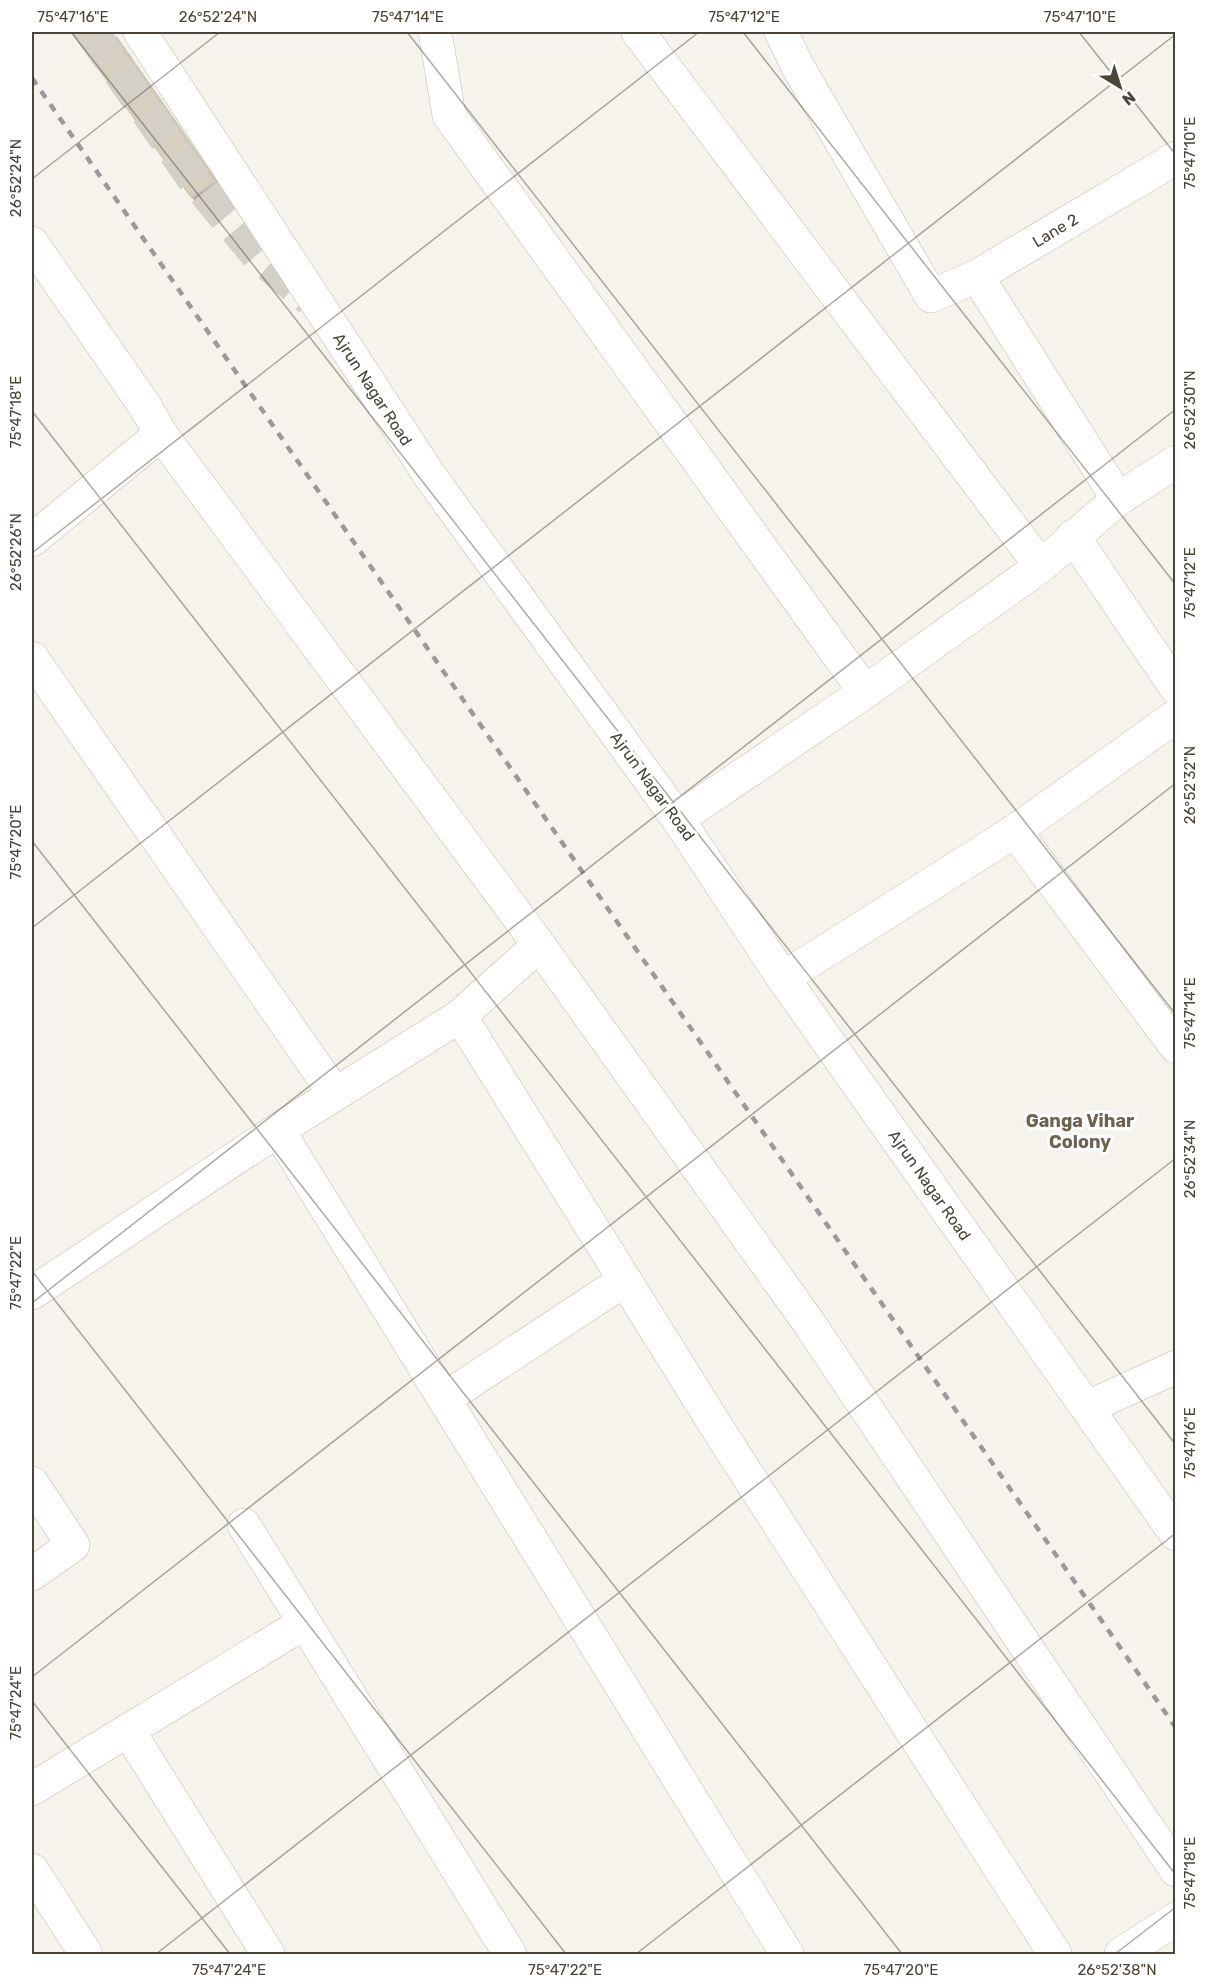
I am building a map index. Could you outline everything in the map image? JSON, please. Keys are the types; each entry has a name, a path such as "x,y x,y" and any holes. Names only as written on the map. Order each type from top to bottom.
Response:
{"street":[{"name":"Ajrun Nagar Road","path":"140,32 430,476 678,819 783,978 1176,1534"},
{"path":"435,32 449,115 865,692"},
{"path":"638,32 1041,566"},
{"name":"Lane 2","path":"781,32 798,67 931,296 977,276 1176,158"},
{"path":"32,243 145,406 161,434 539,945 809,1323 1176,1870"},
{"path":"977,276 1118,499"},
{"path":"32,540 161,434"},
{"path":"678,819 865,692 1041,566 1118,499 1176,462"},
{"path":"1073,536 1176,688"},
{"path":"32,658 335,1094"},
{"path":"783,978 1015,831 1176,716"},
{"path":"1015,831 1176,1047"},
{"path":"32,1293 278,1130 460,1016 539,945"},
{"path":"460,1016 716,1426 1055,1954"},
{"path":"278,1130 787,1954"},
{"path":"444,1399 626,1280"},
{"path":"1088,1407 1176,1366"},
{"path":"32,1483 73,1545 32,1574"},
{"path":"244,1525 510,1954"},
{"path":"32,1789 304,1623"},
{"path":"128,1730 268,1954"},
{"path":"32,1870 86,1954"},
{"path":"1121,1954 1176,1919"}],"building":[{"path":"72,32 111,32 215,181 191,197"}],"tunnel":[{"path":"91,32 194,180 257,255 310,300"}],"railway":[{"path":"32,78 1176,1728"}],"district":[{"name":"Ganga Vihar Colony","path":"1080,1131"}]}
